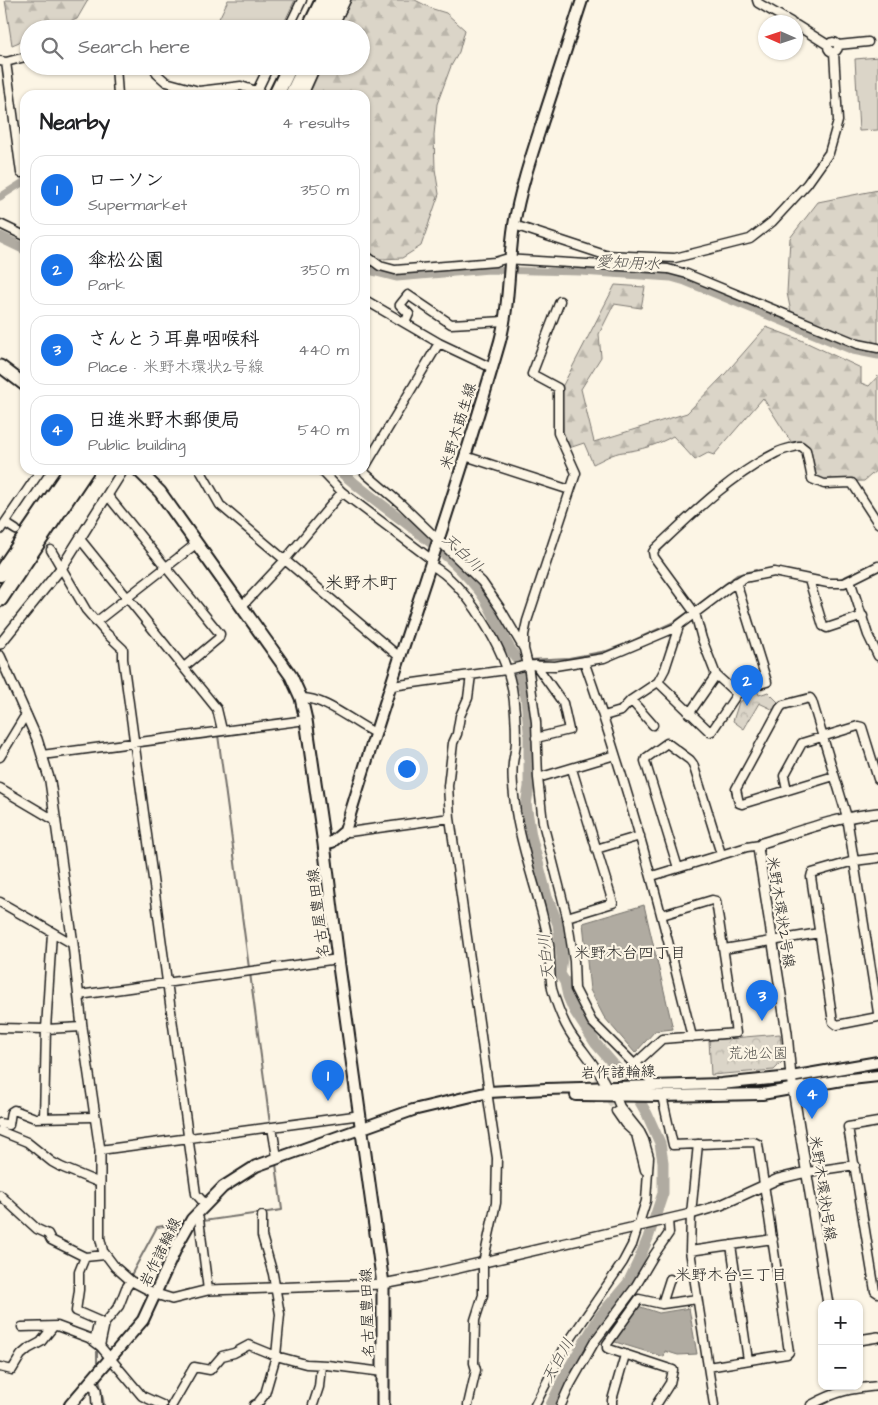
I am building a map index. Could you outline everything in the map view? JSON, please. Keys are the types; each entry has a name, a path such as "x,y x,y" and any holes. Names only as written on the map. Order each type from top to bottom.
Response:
{"highway":[{"path":"313,20 323,0"},
{"path":"328,20 337,0"},
{"path":"278,90 286,75"},
{"path":"294,90 302,75"},
{"path":"0,574 68,475"},
{"path":"0,599 83,475"}],"main road":[{"name":"米野木莇生線","path":"345,831 374,733 392,686 492,368 505,320 514,226 521,192 582,0"},
{"path":"0,366 20,381"},
{"name":"名古屋豊田線","path":"143,475 160,492 242,606 291,676 301,698 306,720 324,844 383,1284 383,1405"},
{"path":"324,844 332,842 345,831"},
{"name":"岩作諸輪線","path":"488,1095 556,1094 616,1096 791,1077 878,1062"},
{"name":"岩作諸輪線","path":"70,1405 143,1320 192,1219 222,1187 256,1166 413,1110 508,1090 606,1087 653,1091 762,1094 842,1080 878,1076"}],"street":[{"path":"292,20 302,0"},
{"path":"336,20 346,0"},
{"path":"758,0 758,3 779,15"},
{"path":"803,29 828,45 828,49 868,42"},
{"path":"514,226 605,255 675,258 750,239 772,222 807,184 828,153 838,121 836,49"},
{"path":"20,58 3,62 20,167"},
{"path":"117,75 118,90"},
{"path":"158,75 166,82 199,90 240,86 249,90"},
{"path":"257,90 264,75"},
{"path":"305,90 312,75"},
{"path":"0,224 20,234"},
{"path":"370,259 380,266 395,270 511,260 662,268 687,274 858,344 878,348"},
{"path":"405,323 409,314 400,305 408,295 452,324 505,320"},
{"path":"524,650 524,636 528,621 576,473 558,433 558,388 532,374 560,301"},
{"path":"370,303 439,343 492,368"},
{"path":"370,458 439,343"},
{"path":"737,694 716,675 702,639 696,613 654,557 654,552 694,512 746,472 776,453 798,446 804,447 812,479 824,484 852,484 878,523"},
{"path":"465,456 570,490"},
{"path":"16,530 2,526 38,475"},
{"path":"0,644 62,567 120,475"},
{"path":"203,475 220,505 284,561 396,654 401,656"},
{"path":"326,475 342,492 432,561 455,584 483,620 506,670 512,688 514,706 516,741 513,777 518,826 549,944 552,986 558,1009 578,1049 596,1077"},
{"path":"367,475 405,507 482,582 500,608 532,665 563,703 569,730 536,738"},
{"path":"242,606 284,561 342,492"},
{"path":"108,496 220,634 219,638 184,667"},
{"path":"80,539 217,709 222,730"},
{"path":"96,622 197,543"},
{"path":"51,550 86,610 123,649 196,1194 205,1204"},
{"path":"392,686 532,665 555,666 604,658 675,628 744,578 774,572 828,583 844,583 878,566"},
{"path":"809,580 823,626 827,628 863,616"},
{"path":"850,580 868,635 878,656"},
{"path":"658,682 689,714 710,732 737,694 767,682 736,582"},
{"path":"604,716 620,711 631,700 658,682 665,669 679,625"},
{"path":"0,656 27,716 50,781 73,944 94,1117 100,1150 100,1238 105,1255 131,1281 156,1294 172,1299 208,1290 383,1284 484,1263 691,1214 726,1203 764,1184 794,1174 855,1165"},
{"path":"584,661 604,716 652,876 692,1037"},
{"path":"532,665 542,823 567,917 574,961 574,982 586,1014 598,1030 649,1077 674,1144 757,1142 790,1349 787,1354 708,1367"},
{"path":"468,1405 476,1370 474,1363 475,1320 483,1295 484,1263 496,1203 497,1158 466,943 450,818 448,786 453,744 460,716 468,698 471,675"},
{"path":"689,714 716,675"},
{"path":"301,698 308,698 332,708 374,733"},
{"path":"834,776 742,804 739,803 736,791 780,708 784,705 810,698 847,817 878,1013"},
{"path":"631,700 653,725"},
{"path":"0,757 23,719 27,716"},
{"path":"42,755 306,720"},
{"path":"787,790 784,776 801,745 822,736 860,726 878,779"},
{"path":"678,868 645,761 646,758 667,743 693,764 721,854"},
{"path":"538,778 615,755"},
{"path":"567,917 612,903 572,768"},
{"path":"0,788 56,821"},
{"name":"米野木環状2号線","path":"791,1077 787,1033 758,852 760,845 795,832 847,817 878,813"},
{"path":"345,831 450,818"},
{"path":"596,849 640,836"},
{"path":"652,876 721,854 760,845"},
{"path":"878,858 854,861 812,875 833,1022 837,1025 878,1017"},
{"path":"636,1063 660,1040 736,1033 716,901 712,900 662,915"},
{"path":"0,902 73,944"},
{"path":"44,1118 46,1029 52,933"},
{"path":"724,949 820,933"},
{"path":"79,995 338,959"},
{"path":"0,1028 46,1029 82,1027"},
{"path":"573,1037 591,1060 606,1087"},
{"name":"米野木環状1号線","path":"791,1077 827,1300"},
{"path":"535,1405 565,1347 623,1262 632,1245 646,1201 649,1157 640,1132 620,1107 616,1096"},
{"path":"614,1107 625,1124 636,1134 647,1180"},
{"path":"0,1122 9,1125 14,1110 35,1118 94,1117"},
{"path":"100,1150 354,1116"},
{"path":"878,1122 848,1127 875,1291 878,1293"},
{"path":"272,1127 276,1158"},
{"path":"0,1131 27,1142 61,1167 100,1183"},
{"path":"698,1144 691,1214 690,1251 714,1405"},
{"path":"0,1195 37,1229 48,1234 51,1240 85,1257 105,1255"},
{"path":"254,1405 265,1394 276,1356 280,1314 276,1287 262,1236 262,1216"},
{"path":"198,1219 208,1290"},
{"path":"561,1405 570,1385 595,1342 634,1288 669,1233 666,1220"},
{"path":"690,1251 773,1239"},
{"path":"731,1245 748,1360"},
{"path":"85,1257 79,1272 76,1311 99,1321 97,1343"},
{"path":"662,1304 670,1279"},
{"path":"97,1343 105,1323 119,1306 131,1281"},
{"path":"656,1405 670,1384 673,1370 609,1349 607,1344 638,1300 642,1299 662,1304 697,1299"},
{"path":"22,1327 57,1326 78,1332 97,1343 142,1396 162,1405"},
{"path":"0,1367 12,1370 21,1355 41,1342 52,1327"},
{"path":"863,1339 878,1337"},
{"path":"172,1405 194,1367 210,1370 222,1356 234,1353 249,1345 276,1356 306,1364 321,1364 383,1372"},
{"path":"612,1405 625,1355"},
{"path":"313,1405 319,1387 321,1364"},
{"path":"90,1381 96,1390 97,1405"},
{"path":"863,1387 878,1386"},
{"path":"811,1405 840,1390"}],"green space":[{"path":"5,0 88,0 77,19 74,20 20,20 20,42 12,45"},
{"path":"228,0 295,0 285,20 218,20"},
{"path":"351,0 415,0 446,13 465,30 459,52 451,66 437,104 434,135 435,169 439,194 421,246 402,258 382,259 370,255 370,90 311,90 318,75 370,75 370,20 342,20"},
{"path":"878,57 878,130 859,131 855,59"},
{"path":"878,190 878,346 857,343 791,312 787,293 790,238 818,202"},
{"path":"615,285 645,287 641,308 614,304 599,334 601,357 581,389 594,442 687,413 725,374 766,327 801,340 861,368 861,383 869,386 878,376 878,469 864,481 825,482 812,478 806,445 802,442 791,442 763,398 714,455 708,453 695,460 673,436 649,447 615,454 593,464 584,443 569,448 563,432 562,387"},
{"path":"756,688 759,695 768,692 778,702 774,710 759,703 744,729 733,721 739,702 752,696 748,691"},
{"name":"荒池公園","path":"780,1034 783,1061 774,1070 711,1075 709,1040"}],"shaded area":[{"path":"644,905 673,1029 655,1031 635,1053 604,1017 590,990 583,923"},
{"path":"638,1306 659,1313 689,1308 697,1354 678,1355 665,1351 664,1357 612,1341"}],"waterway":[{"name":"愛知用水","path":"0,197 20,184"},
{"name":"天白川","path":"0,237 20,247"},
{"name":"愛知用水","path":"370,270 397,278 489,270 581,272 671,278 853,351 878,356"},
{"name":"天白川","path":"345,475 429,540 462,571 484,597 508,645 520,662 519,673 526,697 529,731 529,787 526,804 531,836 547,897 558,924 562,958 560,974 565,982 574,1010 596,1044 628,1081 647,1114 660,1143 663,1162 663,1193 648,1238 628,1283 600,1316 566,1373 551,1405"},
{"path":"840,579 878,562"},
{"path":"695,607 737,575 756,570"},
{"path":"529,660 569,658 607,651 674,622 691,610"},
{"name":"天白川","path":"520,662 525,661"},
{"path":"218,735 249,968"},
{"path":"250,973 270,1124"},
{"path":"203,1221 282,1210 276,1164"},
{"path":"130,1277 157,1227 177,1224"},
{"path":"108,1314 120,1294"},
{"path":"97,1346 97,1366"},
{"path":"99,1378 104,1405"}],"tunnel":[{"path":"597,1077 614,1107"}],"place":[{"name":"傘松公園","path":"747,706"},
{"name":"さんとう耳鼻咽喉科","path":"762,1021"},
{"name":"ローソン","path":"328,1101"},
{"name":"日進米野木郵便局","path":"812,1119"}],"district":[{"name":"米野木町","path":"361,583"},
{"name":"米野木台四丁目","path":"630,952"},
{"name":"米野木台三丁目","path":"731,1274"}]}
